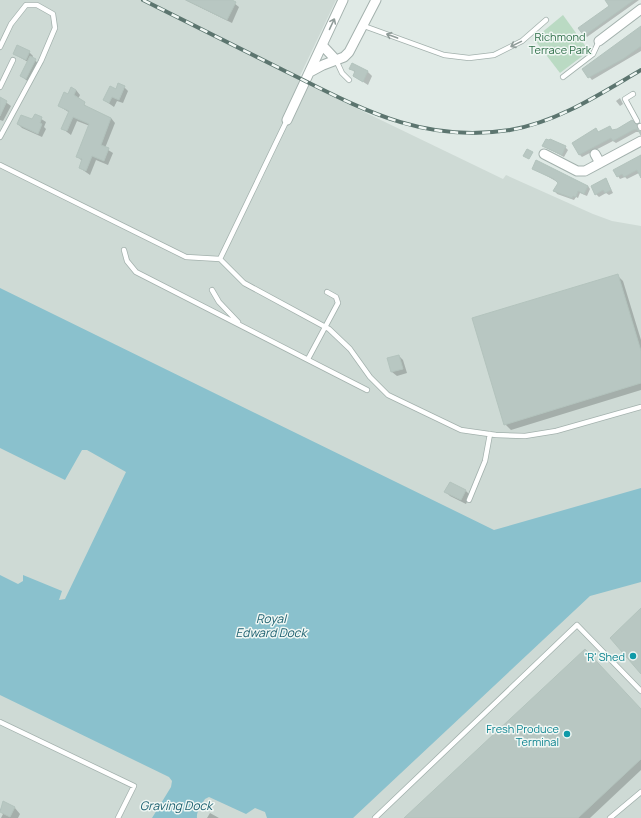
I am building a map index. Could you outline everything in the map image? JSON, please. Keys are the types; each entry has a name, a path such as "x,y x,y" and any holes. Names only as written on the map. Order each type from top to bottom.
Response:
{"street":[{"path":"310,72 349,52 364,26 376,0"},
{"path":"287,120 342,1"},
{"path":"599,41 641,10"},
{"path":"322,45 336,60"},
{"path":"544,154 581,172 641,141"},
{"path":"595,154 600,163"}],"lane":[{"path":"0,47 11,24 26,5 37,5 53,14 55,28 41,61 0,137"},
{"path":"364,26 444,54 469,58 494,55 522,41 546,20"},
{"path":"564,77 593,54 599,41"},
{"path":"0,87 13,60"},
{"path":"336,60 342,73 349,80"},
{"path":"633,94 625,98 639,125"},
{"path":"220,259 287,120"},
{"path":"0,165 186,257 220,259 244,283 325,327 350,349 370,377 388,395 461,430 490,434 525,436 556,431 641,407"},
{"path":"124,250 127,261 136,272 367,390"},
{"path":"212,290 219,302 241,325"},
{"path":"308,359 338,303 336,297 327,292"},
{"path":"469,500 485,461 490,434"},
{"path":"374,818 577,625 641,691"},
{"path":"0,722 134,786 118,818"},
{"path":"610,818 641,792"}],"shaded area":[{"path":"0,0 336,0 298,80 503,179 506,175 593,214 612,221 641,226 641,818 0,818"}],"green space":[{"name":"Richmond Terrace Park","path":"563,15 589,51 560,73 534,39"}],"water":[{"name":"Royal Edward Dock","path":"0,288 494,530 641,488 641,582 590,596 353,818 267,818 265,812 255,808 246,814 209,797 205,799 197,813 197,818 152,818 171,787 172,781 169,777 0,695 0,575 18,584 23,581 23,575 62,591 59,600 65,599 126,472 87,450 82,450 65,480 0,448"}],"building":[{"path":"186,0 232,0 236,2 227,20"},
{"path":"605,0 634,0 584,36 578,28 609,6"},
{"path":"641,26 641,46 623,59 588,78 582,69"},
{"path":"17,45 30,51 26,60 13,54"},
{"path":"30,56 36,59 26,79 20,76"},
{"path":"352,63 368,71 363,82 353,76 355,71 349,69"},
{"path":"118,83 125,86 119,100 112,97 109,103 103,100 110,86 116,89"},
{"path":"71,87 76,90 74,95 85,102 84,105 111,118 101,145 109,148 104,161 92,156 86,171 79,168 82,159 76,157 89,124 73,117 67,131 61,129 69,111 58,106 64,92 68,94"},
{"path":"0,97 7,101 0,116"},
{"path":"35,114 42,117 40,123 42,124 38,134 17,124 21,115 32,119"},
{"path":"632,120 637,125 641,135 637,129 633,130 613,141 611,138 579,155 572,143 596,128 598,132 610,126 612,130 617,129"},
{"path":"546,139 550,139 566,146 562,155 542,146"},
{"path":"527,149 533,152 529,159 523,156"},
{"path":"641,155 641,178 637,170 624,177 622,174 617,177 613,170"},
{"path":"536,160 588,186 584,194 578,191 576,197 573,196 572,198 553,191 558,183 554,179 532,169"},
{"path":"606,178 611,190 605,193 603,190 595,195 591,186"},
{"path":"618,274 641,351 641,383 504,425 472,318"},
{"path":"399,355 403,369 391,372 387,358"},
{"path":"450,482 466,490 461,500 444,492"},
{"name":"'R' Shed","path":"641,608 641,674 610,638"},
{"name":"Fresh Produce Terminal","path":"585,649 641,709 641,759 578,818 404,818"},
{"path":"3,801 15,807 10,817 0,812"}],"railway":[{"path":"143,0 364,109 418,127 447,132 477,133 510,130 545,121 578,106 641,70"}],"place":[{"name":"'R' Shed","path":"633,656"},
{"name":"Fresh Produce Terminal","path":"567,734"}],"water label":[{"name":"Graving Dock","path":"176,805"}]}
